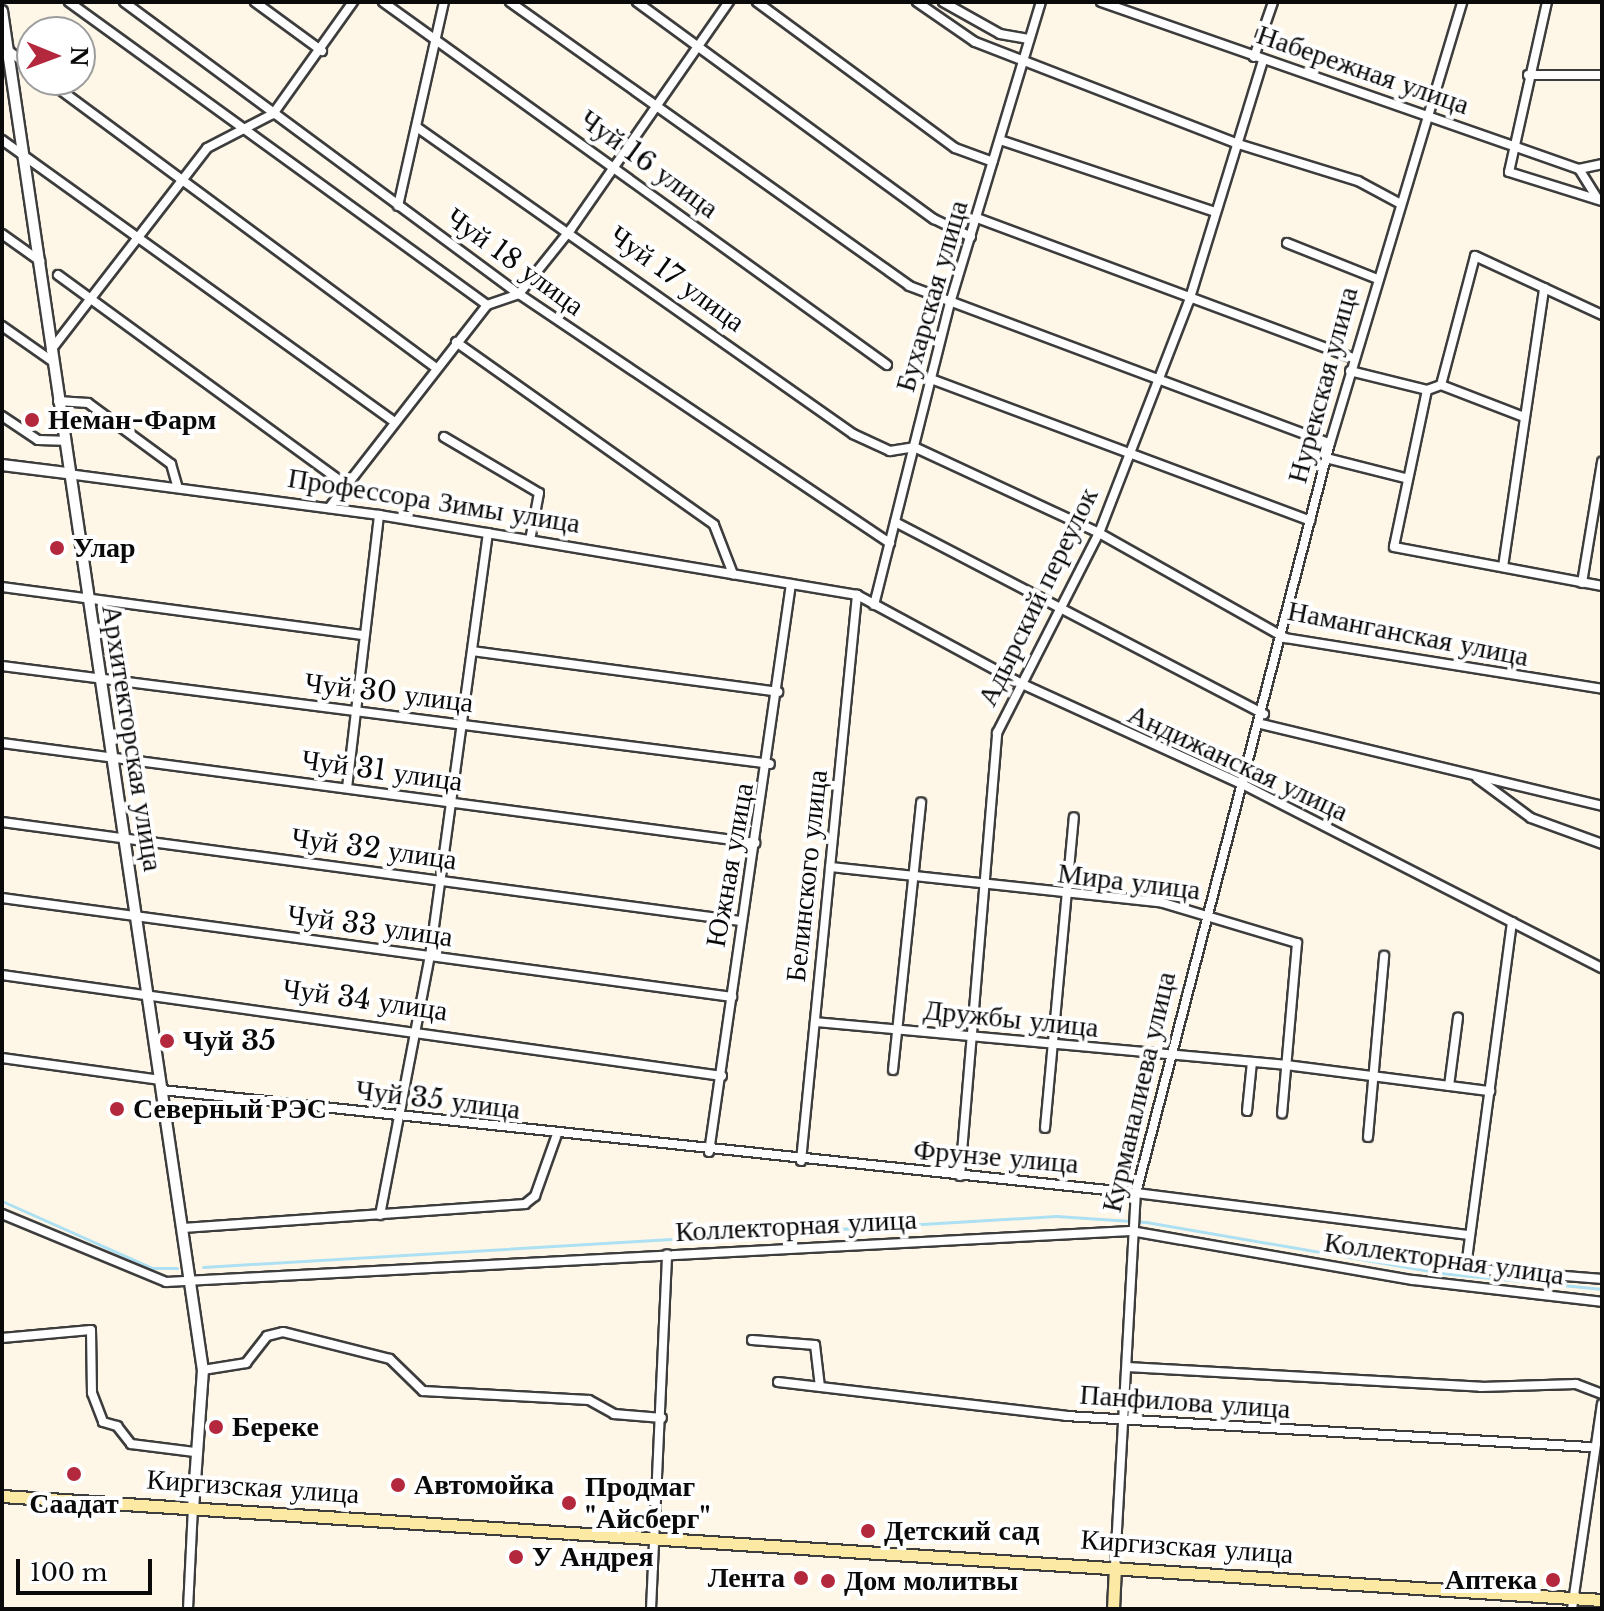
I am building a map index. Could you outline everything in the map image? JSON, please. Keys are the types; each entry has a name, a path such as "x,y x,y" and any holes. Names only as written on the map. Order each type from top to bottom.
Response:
{"main road":[{"name":"Киргизская улица","path":"2,1496 1115,1566 1573,1603 1602,1600"},
{"name":"Курманалиева улица","path":"1113,1609 1115,1566"}],"street":[{"path":"69,2 487,305"},
{"name":"Чуй 18 улица","path":"124,2 519,294 890,543"},
{"path":"255,2 322,51"},
{"path":"2,326 52,356 207,148 273,114 322,51 353,2"},
{"name":"Чуй 16 улица","path":"383,2 614,164 887,365"},
{"path":"398,206 444,2"},
{"path":"510,2 909,286 1330,443"},
{"path":"637,2 934,219 971,237"},
{"path":"329,508 350,488 394,422 487,305 519,294 571,229 729,2"},
{"path":"757,2 955,148 993,162"},
{"path":"917,2 975,42 1235,143 1358,181 1399,203"},
{"path":"943,2 1000,34 1029,39"},
{"name":"Бухарская улица","path":"874,605 950,303 1041,2"},
{"name":"Набережная улица","path":"1101,2 1512,143 1579,169"},
{"name":"Адырский переулок","path":"960,1176 979,886 997,733 1099,533 1128,449 1189,301 1273,2"},
{"name":"Нурекская улица","path":"1244,785 1285,638 1310,521 1375,278 1462,2"},
{"path":"1547,2 1512,143 1509,172 1599,199"},
{"name":"Архитекторская улица","path":"2,11 26,157 67,473 192,1282 203,1370 194,1452 193,1508"},
{"path":"8,50 16,56"},
{"path":"1528,75 1602,75"},
{"path":"68,96 181,183 437,369"},
{"name":"Чуй 17 улица","path":"418,128 571,229 853,434 890,451 914,447"},
{"path":"2,140 394,422"},
{"path":"1000,140 1215,212"},
{"path":"1599,199 1579,169 1602,164"},
{"path":"977,218 1189,301 1354,358"},
{"path":"2,234 40,261"},
{"path":"1287,243 1375,278"},
{"path":"1441,385 1475,256 1602,315"},
{"path":"58,275 350,488"},
{"path":"1503,567 1544,288"},
{"path":"456,342 714,525 733,574"},
{"path":"1350,371 1427,390 1441,385 1524,417"},
{"path":"931,379 1128,449 1310,521"},
{"path":"1427,390 1405,478 1394,547 1602,586"},
{"path":"58,401 88,403 171,464 178,488"},
{"path":"2,416 38,440 63,441"},
{"path":"444,437 539,493 530,540"},
{"name":"Наманганская улица","path":"914,447 1099,533 1285,638 1602,689"},
{"path":"1326,458 1405,478"},
{"path":"1582,583 1602,462"},
{"name":"Профессора Зимы улица","path":"2,465 379,515 857,595"},
{"path":"347,788 379,515"},
{"path":"895,522 1061,603 1262,719 1602,806"},
{"path":"380,1215 430,956 488,533"},
{"name":"Южная улица","path":"709,1152 722,1076 740,921 770,764 791,584"},
{"path":"2,587 364,635"},
{"name":"Андижанская улица","path":"857,595 1020,683 1244,785 1602,968"},
{"name":"Белинского улица","path":"801,1161 857,595"},
{"path":"472,651 778,692"},
{"name":"Чуй 30 улица","path":"2,666 770,764"},
{"name":"Чуй 31 улица","path":"2,743 755,843"},
{"path":"1472,775 1531,818 1602,844"},
{"name":"Курманалиева улица","path":"1115,1566 1127,1367 1131,1231 1136,1193 1168,1056 1244,785"},
{"path":"893,1070 921,802"},
{"path":"1045,1128 1074,817"},
{"name":"Чуй 32 улица","path":"2,822 740,921"},
{"name":"Мира улица","path":"830,867 1208,914 1297,943 1282,1113"},
{"name":"Чуй 33 улица","path":"2,898 732,997"},
{"path":"1469,1235 1512,922"},
{"path":"1368,1137 1384,956"},
{"name":"Чуй 34 улица","path":"2,975 415,1029 722,1076"},
{"path":"1449,1086 1458,1018"},
{"name":"Дружбы улица","path":"815,1022 1286,1065 1490,1091"},
{"name":"Чуй 35 улица","path":"2,1058 161,1085 397,1117 709,1152"},
{"path":"1247,1111 1252,1062"},
{"path":"183,1228 531,1202 556,1137"},
{"name":"Фрунзе улица","path":"709,1152 1136,1193 1469,1235"},
{"name":"Коллекторная улица","path":"2,1214 166,1282 1131,1231 1413,1280 1602,1302"},
{"name":"Коллекторная улица","path":"1469,1235 1466,1268 1602,1279"},
{"path":"651,1609 667,1254"},
{"path":"2,1338 91,1330 92,1393 103,1422 117,1426 131,1444 194,1452"},
{"path":"203,1370 246,1363 267,1336 283,1332 390,1359 423,1391 589,1400 614,1414 662,1418"},
{"path":"752,1340 815,1345 820,1387"},
{"path":"1127,1367 1481,1387 1576,1384 1602,1394"},
{"name":"Панфилова улица","path":"778,1382 1124,1419 1590,1447"},
{"path":"1573,1603 1590,1447 1602,1404"},
{"path":"188,1609 193,1508"}],"waterway":[{"path":"2,1201 152,1268 177,1268"},
{"path":"203,1267 1056,1216 1146,1222 1441,1273 1602,1289"}],"place":[{"name":"Неман-Фарм","path":"32,420"},
{"name":"Улар","path":"57,548"},
{"name":"Чуй 35","path":"167,1041"},
{"name":"Северный РЭС","path":"117,1109"},
{"name":"Береке","path":"216,1427"},
{"name":"Саадат","path":"74,1474"},
{"name":"Автомойка","path":"398,1485"},
{"name":"Продмаг \"Айсберг\"","path":"569,1503"},
{"name":"Детский сад","path":"868,1531"},
{"name":"У Андрея","path":"516,1557"},
{"name":"Лента","path":"801,1578"},
{"name":"Аптека","path":"1553,1580"},
{"name":"Дом молитвы","path":"828,1581"}]}
